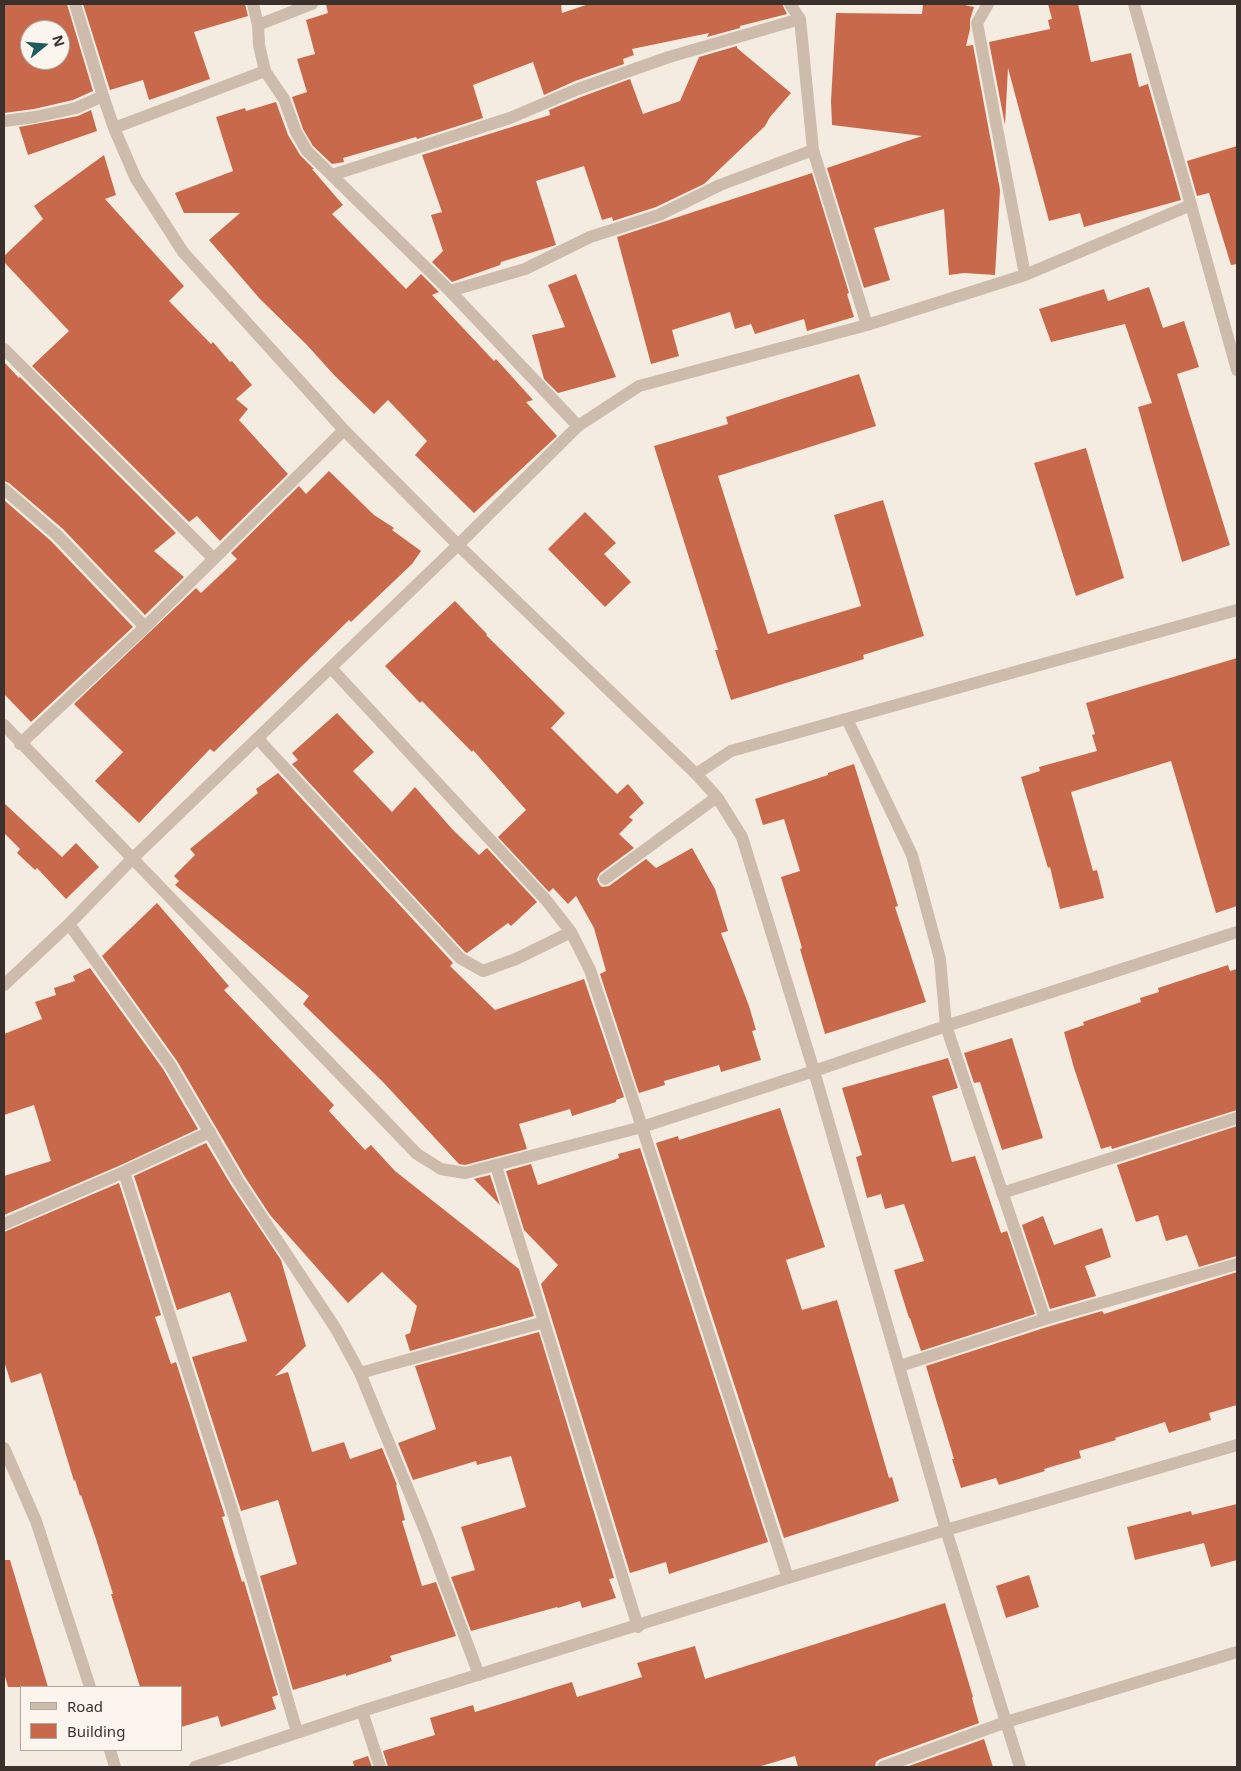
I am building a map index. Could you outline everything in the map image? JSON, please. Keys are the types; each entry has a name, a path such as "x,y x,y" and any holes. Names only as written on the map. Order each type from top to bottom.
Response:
{"street":[{"path":"75,4 114,128 136,179 183,252 344,430 458,545 696,774 717,797 742,837 814,1071 946,1530 1020,1767"},
{"path":"252,4 258,25 259,45 265,71 284,99 296,132 307,151 450,291 578,426"},
{"path":"258,25 312,4"},
{"path":"790,4 800,19 813,150 867,325"},
{"path":"988,4 977,23 1025,276"},
{"path":"1134,4 1237,370"},
{"path":"332,175 510,118 578,89 669,57 800,19"},
{"path":"114,128 265,71"},
{"path":"4,121 76,108 103,96"},
{"path":"450,291 525,269 590,237 659,215 720,185 813,150"},
{"path":"4,985 69,924 132,859 458,545 578,426 639,386 867,325 1025,276 1190,204"},
{"path":"4,349 214,558"},
{"path":"20,744 144,627 344,430"},
{"path":"4,489 57,535 144,627"},
{"path":"696,774 731,751 1237,610"},
{"path":"331,668 546,900 571,932 590,970 788,1578"},
{"path":"847,719 912,854 940,959 946,1026 1045,1319"},
{"path":"4,725 20,744 417,1154 441,1169 465,1174 642,1126 1237,932"},
{"path":"258,739 460,958 482,971 516,959 571,932"},
{"path":"605,879 717,797"},
{"path":"69,924 170,1065 238,1181 336,1328 360,1373 426,1533 479,1675"},
{"path":"1002,1193 1237,1118"},
{"path":"4,1224 210,1132"},
{"path":"496,1166 638,1626"},
{"path":"124,1172 234,1516 297,1732"},
{"path":"900,1366 1045,1319 1237,1264"},
{"path":"360,1373 544,1322"},
{"path":"195,1767 362,1711 788,1578 1237,1445"},
{"path":"4,1448 36,1520 90,1686"},
{"path":"883,1767 1006,1722 1237,1652"},
{"path":"362,1711 380,1767"},
{"path":"110,1751 115,1767"}],"building":[{"path":"4,4 67,4 93,91 73,100 34,109 4,113"},
{"path":"83,4 245,4 248,16 194,32 210,79 149,100 143,80 110,90"},
{"path":"326,4 561,4 562,13 589,4 782,4 787,14 707,37 709,33 632,49 634,55 623,59 624,64 575,81 544,95 533,62 473,85 483,118 417,139 416,137 343,158 344,162 332,164 313,146 303,129 292,97 307,92 297,59 315,54 306,20 328,13"},
{"path":"923,4 960,4 974,7 966,46 973,45 1000,190 995,275 964,273 949,275 944,209 874,228 890,280 864,288 827,168 922,136 832,125 831,101 836,13 922,14"},
{"path":"1048,4 1078,4 1091,62 1131,53 1139,87 1148,84 1181,200 1084,227 1080,213 1049,221 1008,68 1005,125 989,42 1050,29 1048,20 1052,19"},
{"path":"737,46 737,48 791,93 770,117 765,126 704,184 656,207 613,221 612,217 602,220 584,166 536,181 556,245 501,262 500,265 452,282 432,262 443,251 431,215 442,212 422,155 550,115 549,110 630,79 643,114 680,101 699,57"},
{"path":"276,102 288,135 300,155 343,205 332,214 406,289 421,274 439,292 432,295 494,361 496,359 533,400 526,402 557,436 474,513 415,455 427,441 388,400 374,414 260,299 209,240 240,213 184,213 175,193 233,171 216,117 245,108 246,111"},
{"path":"91,110 97,131 28,155 19,127 78,116"},
{"path":"1237,146 1237,264 1231,265 1209,193 1197,196 1187,161"},
{"path":"104,155 116,195 105,199 184,286 169,301 211,344 213,342 230,362 232,361 252,385 236,399 248,409 239,420 288,474 220,541 197,516 189,522 32,366 69,331 4,262 4,256 43,219 34,206"},
{"path":"812,173 849,293 847,294 854,317 807,331 804,319 755,334 751,324 735,329 730,312 672,330 679,356 651,364 617,237"},
{"path":"576,274 616,377 558,393 544,379 532,335 565,327 548,285"},
{"path":"1149,287 1163,328 1184,321 1199,367 1177,374 1230,545 1182,562 1138,407 1152,403 1125,324 1051,342 1039,309 1104,289 1108,301"},
{"path":"4,362 176,533 154,551 184,577 145,615 63,529 9,483 4,481"},
{"path":"859,374 876,426 718,476 768,634 861,606 834,515 883,500 924,636 863,655 864,659 731,700 715,650 718,650 654,446 728,424 726,417"},
{"path":"1086,448 1124,578 1076,596 1034,463"},
{"path":"329,471 374,515 394,528 392,530 421,551 412,564 351,622 349,620 214,752 210,749 139,823 95,781 123,752 74,704 196,588 201,593 237,559 231,553 299,486 306,494"},
{"path":"4,500 51,541 133,627 31,722 4,694"},
{"path":"585,512 616,543 604,554 631,582 605,607 548,549"},
{"path":"455,601 486,635 565,713 551,728 617,794 628,784 644,803 629,817 633,820 619,834 634,848 600,873 597,879 599,884 602,887 609,886 646,859 656,868 692,848 715,889 728,931 721,933 749,1006 756,1030 752,1031 761,1060 721,1072 719,1065 664,1081 665,1085 639,1093 600,974 606,971 594,928 576,896 568,904 553,888 549,892 498,837 526,810 473,750 472,752 422,701 420,703 385,666"},
{"path":"1237,658 1237,906 1216,913 1171,761 1071,792 1093,871 1097,870 1104,898 1060,909 1050,867 1048,868 1021,777 1040,771 1039,767 1097,751 1092,735 1095,734 1086,703"},
{"path":"337,713 374,752 353,771 392,812 415,787 453,830 479,855 487,848 537,902 511,926 508,923 467,953 465,952 292,764 298,760 292,753"},
{"path":"854,764 898,906 895,907 926,1002 825,1034 781,877 800,871 784,819 763,825 755,799 828,775 828,773"},
{"path":"278,773 453,963 450,966 495,1010 584,979 624,1097 616,1100 616,1102 572,1116 570,1109 519,1124 527,1149 465,1165 459,1164 383,1082 303,1004 309,996 175,885 179,881 174,876 195,855 190,849 258,793 256,789"},
{"path":"5,804 62,857 76,843 99,867 66,899 37,868 35,870 17,853 20,849 4,833"},
{"path":"157,903 229,986 224,990 334,1105 329,1111 365,1150 371,1145 395,1171 519,1269 534,1316 410,1351 405,1335 410,1333 417,1306 382,1272 348,1303 270,1215 245,1177 177,1061 102,956"},
{"path":"1228,965 1230,971 1237,969 1237,1110 1112,1149 1111,1146 1101,1149 1064,1032 1084,1025 1083,1022 1141,1002 1140,998 1159,992 1158,988"},
{"path":"90,968 163,1069 198,1129 121,1165 4,1215 4,1176 51,1161 34,1105 4,1115 4,1034 42,1019 35,1002 56,995 54,988 75,981 73,976"},
{"path":"1012,1038 1043,1138 1002,1150 980,1082 974,1083 964,1053"},
{"path":"948,1058 958,1088 932,1096 952,1162 975,1156 1001,1233 1007,1231 1035,1314 921,1351 894,1270 924,1261 904,1204 885,1209 881,1194 867,1198 856,1157 862,1155 842,1088"},
{"path":"780,1108 825,1247 786,1260 802,1310 837,1300 889,1478 892,1477 899,1501 784,1538 656,1143 678,1136 679,1140"},
{"path":"1237,1126 1237,1256 1199,1267 1187,1235 1166,1241 1158,1215 1136,1222 1117,1165"},
{"path":"206,1143 231,1185 281,1260 306,1346 275,1376 288,1372 312,1452 344,1442 350,1459 382,1448 397,1485 405,1520 402,1521 422,1586 436,1582 456,1636 390,1656 392,1661 293,1690 260,1576 297,1564 278,1500 241,1511 192,1357 247,1341 230,1292 177,1310 134,1176"},
{"path":"640,1148 768,1542 669,1574 666,1562 630,1573 541,1284 558,1265 524,1230 506,1171 531,1164 538,1185 619,1158 618,1154"},
{"path":"490,1175 500,1205 474,1179"},
{"path":"119,1183 161,1315 155,1317 171,1364 176,1362 225,1516 222,1517 242,1582 244,1581 278,1695 272,1697 276,1709 221,1727 218,1716 182,1727 182,1686 140,1686 96,1539 81,1495 74,1481 41,1373 11,1383 4,1361 4,1232"},
{"path":"1043,1216 1054,1245 1102,1228 1111,1257 1085,1266 1096,1296 1050,1309 1022,1225"},
{"path":"1237,1272 1237,1405 1209,1413 1211,1420 1169,1433 1165,1422 1115,1438 1116,1440 1079,1451 1081,1458 999,1485 996,1478 961,1488 926,1366 1047,1327 1102,1311 1104,1314"},
{"path":"539,1332 614,1578 609,1579 616,1598 582,1608 580,1601 471,1631 451,1577 475,1570 461,1527 526,1507 511,1456 477,1465 476,1461 413,1480 398,1443 436,1429 415,1366"},
{"path":"1237,1504 1237,1560 1211,1567 1204,1543 1135,1560 1127,1527 1191,1511 1192,1515"},
{"path":"4,1560 10,1560 48,1686 8,1687 4,1673"},
{"path":"1029,1575 1039,1607 1006,1618 996,1586"},
{"path":"945,1603 979,1723 880,1759 876,1762 875,1767 798,1767 795,1756 758,1767 388,1767 383,1751 435,1735 430,1718 473,1705 475,1712 572,1682 577,1697 642,1677 637,1663 695,1646 705,1679"},
{"path":"984,1739 993,1767 906,1767"},
{"path":"368,1756 372,1767 354,1767 353,1761"}]}
